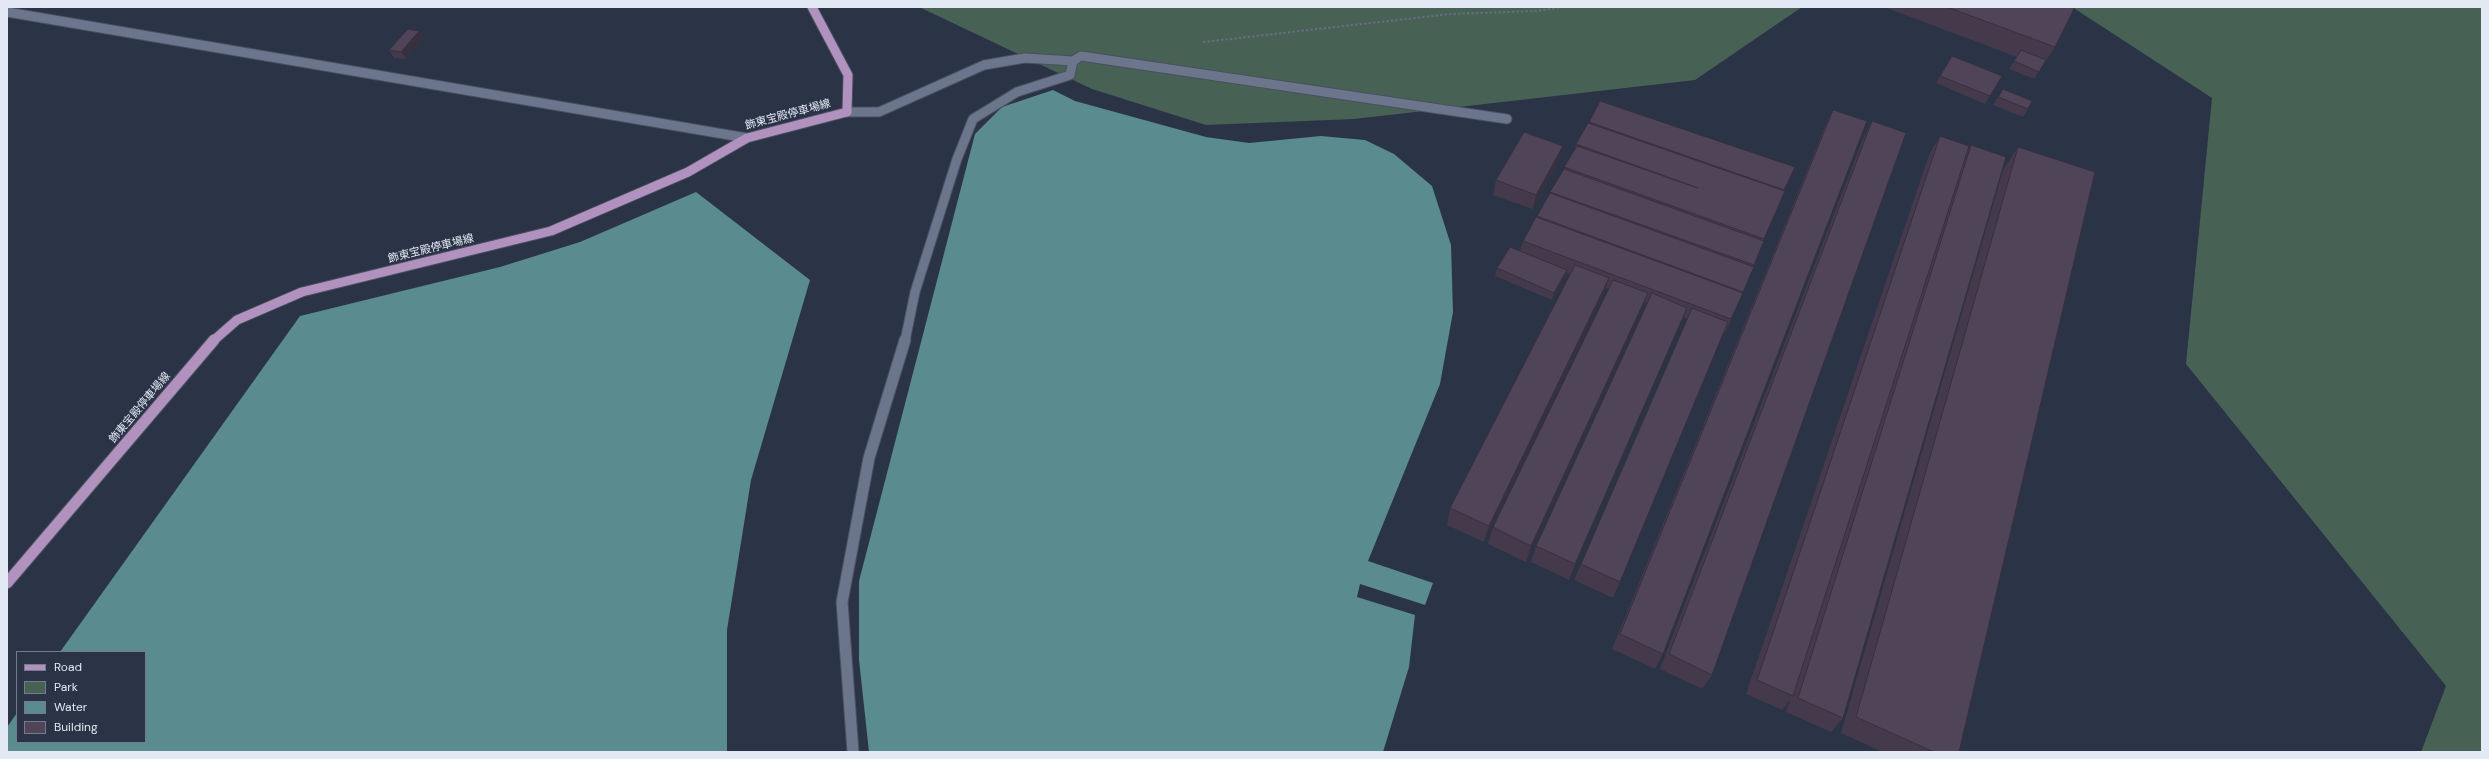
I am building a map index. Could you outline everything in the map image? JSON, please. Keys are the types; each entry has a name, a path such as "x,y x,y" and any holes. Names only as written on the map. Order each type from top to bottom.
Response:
{"main road":[{"name":"飾東宝殿停車場線","path":"7,583 214,340 237,320 302,292 551,231 688,172 747,138 847,112 848,74 812,7"}],"street":[{"path":"7,12 747,138"},
{"path":"847,112 879,112 984,65 1025,58 1073,61 1081,56 1507,119"},
{"path":"853,752 842,602 869,458 907,335 915,292 956,159 973,119 1017,92 1070,76 1073,61"}],"path":[{"path":"1199,43 1450,14 1536,11 1564,7"}],"green space":[{"path":"919,7 1802,7 1695,80 1354,119 1206,125 1092,89"},
{"path":"2072,7 2482,7 2482,752 2421,752 2446,686 2186,364 2212,98"}],"water":[{"path":"1053,90 1075,101 1206,137 1249,143 1321,136 1365,140 1394,154 1432,186 1451,245 1453,312 1440,384 1368,561 1433,583 1425,605 1360,584 1357,597 1415,615 1409,667 1383,752 869,752 859,660 859,581 975,134 1002,107"},
{"path":"696,192 810,280 751,480 727,630 727,752 7,752 7,727 16,714 16,743 146,743 146,651 61,651 300,316 500,267 580,242"}],"building":[{"path":"1947,7 2075,7 2055,47"},
{"path":"408,29 419,31 401,52 389,50"},
{"path":"2021,50 2046,60 2039,72 2014,61"},
{"path":"1952,56 2002,76 1990,96 1940,76"},
{"path":"2003,89 2032,101 2028,109 1998,97"},
{"path":"1600,101 1795,167 1784,190 1589,122"},
{"path":"1833,110 1867,121 1663,654 1620,634"},
{"path":"1872,121 1906,133 1712,675 1669,654"},
{"path":"1588,123 1785,191 1764,239 1564,167 1577,146 1698,188 1576,144"},
{"path":"1524,132 1563,146 1536,195 1496,180"},
{"path":"1940,136 1969,146 1793,696 1757,680"},
{"path":"1971,145 2006,157 1843,718 1798,698"},
{"path":"2018,147 2095,172 1959,752 1934,752 1856,717"},
{"path":"1564,169 1764,241 1754,265 1550,192"},
{"path":"1550,193 1754,267 1743,292 1537,216"},
{"path":"1536,217 1743,293 1731,319 1523,241"},
{"path":"1510,247 1567,270 1554,293 1497,268"},
{"path":"1575,265 1609,278 1489,526 1450,508"},
{"path":"1613,280 1648,293 1531,546 1493,527"},
{"path":"1652,293 1687,308 1575,564 1536,546"},
{"path":"1692,308 1728,322 1620,582 1581,564"}]}
